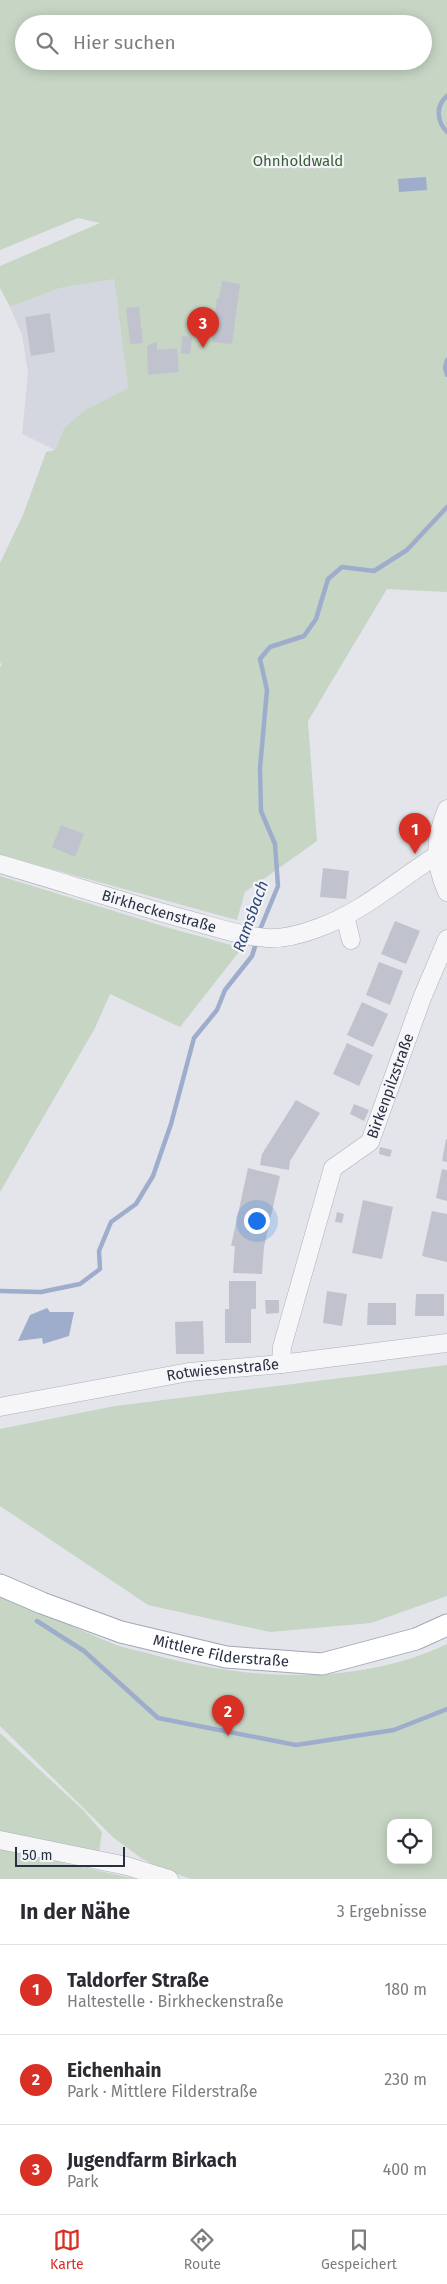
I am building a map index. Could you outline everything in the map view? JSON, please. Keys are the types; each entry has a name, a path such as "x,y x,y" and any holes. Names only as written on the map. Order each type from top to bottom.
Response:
{"main road":[{"name":"Mittlere Filderstraße","path":"0,1584 42,1603 121,1632 226,1657 322,1664 416,1639 447,1625"}],"street":[{"path":"447,810 438,829 442,852 441,878 447,892"},
{"name":"Birkheckenstraße","path":"0,864 244,935 268,938 293,936 319,928 346,916 442,852"},
{"path":"346,916 351,940"},
{"name":"Birkenpilzstraße","path":"281,1364 282,1347 333,1168 370,1142 422,998 447,939"},
{"name":"Rotwiesenstraße","path":"0,1407 113,1384 189,1372 281,1364 447,1343"},
{"path":"0,1840 127,1866 168,1879"}],"shaded area":[{"path":"114,279 128,388 85,410 64,428 55,450 22,434 28,373 22,335 10,307 60,288"}],"green space":[{"name":"Ohnholdwald","path":"0,0 447,0 447,592 387,589 308,721 317,841 245,892 237,920 0,855 0,667 2,664 0,663 0,563 23,515 46,452 55,450 64,428 85,410 128,388 114,279 60,288 10,307 0,288 0,266 100,223 78,218 0,250"},
{"path":"0,876 169,928 242,948 180,1027 110,994 95,1028 0,1192"},
{"path":"447,1365 447,1596 371,1623 270,1632 148,1605 0,1506 0,1429 115,1406"},
{"path":"0,1593 119,1646 227,1670 264,1674 340,1673 412,1658 447,1644 447,1879 191,1879 162,1869 141,1858 114,1838 0,1726"},
{"path":"0,1733 83,1810 102,1832 99,1853 0,1832"},
{"path":"0,1849 136,1879 0,1879"}],"water":[{"path":"426,177 427,190 399,192 398,179"},
{"path":"47,1308 50,1312 74,1312 69,1336 43,1344 42,1338 18,1341 30,1315"}],"building":[{"path":"222,281 240,284 232,344 212,342 217,298 219,299"},
{"path":"139,307 143,343 130,344 126,308"},
{"path":"50,313 55,352 31,356 25,317"},
{"path":"182,336 192,337 190,354 181,353"},
{"path":"157,341 157,350 177,348 179,372 148,375 147,346"},
{"path":"61,825 84,834 75,857 52,847"},
{"path":"323,868 349,871 346,899 320,897"},
{"path":"395,921 420,931 406,964 381,954"},
{"path":"379,962 403,971 390,1005 366,995"},
{"path":"362,1002 388,1014 373,1047 347,1035"},
{"path":"347,1043 373,1055 359,1086 333,1074"},
{"path":"296,1100 320,1113 290,1161 289,1170 260,1165 262,1154"},
{"path":"354,1104 369,1110 364,1121 350,1114"},
{"path":"447,1139 447,1162 442,1161"},
{"path":"380,1147 392,1150 390,1157 379,1154"},
{"path":"248,1168 280,1176 264,1247 262,1274 233,1273 235,1246 231,1246"},
{"path":"442,1169 447,1170 447,1201 436,1198"},
{"path":"363,1200 393,1207 382,1259 352,1253"},
{"path":"432,1211 447,1214 447,1262 422,1256"},
{"path":"337,1212 344,1214 342,1223 335,1222"},
{"path":"229,1281 256,1281 256,1309 251,1309 251,1343 225,1343 225,1309 229,1309"},
{"path":"327,1291 347,1294 342,1326 323,1323"},
{"path":"416,1294 444,1294 444,1316 415,1316"},
{"path":"265,1300 279,1300 279,1313 266,1314"},
{"path":"368,1303 396,1303 396,1325 367,1325"},
{"path":"203,1321 204,1354 176,1354 175,1322"}],"waterway":[{"name":"Ramsbach","path":"447,96 439,109 439,119 447,132"},
{"name":"Ramsbach","path":"447,360 445,368 447,375"},
{"name":"Ramsbach","path":"259,932 278,886 275,844 261,811 260,768 267,690 260,659 270,647 304,636 316,619 328,579 342,567 374,571 407,550 447,507"},
{"name":"Ramsbach","path":"0,1291 41,1292 80,1284 100,1269 99,1251 111,1222 136,1204 153,1176 171,1124 194,1038 217,1010 225,990 252,956 257,940"},
{"path":"37,1621 84,1651 158,1718 296,1745 394,1730 447,1709"}],"place":[{"name":"Jugendfarm Birkach","path":"203,348"},
{"name":"Taldorfer Straße","path":"415,854"},
{"name":"Eichenhain","path":"228,1736"}]}
